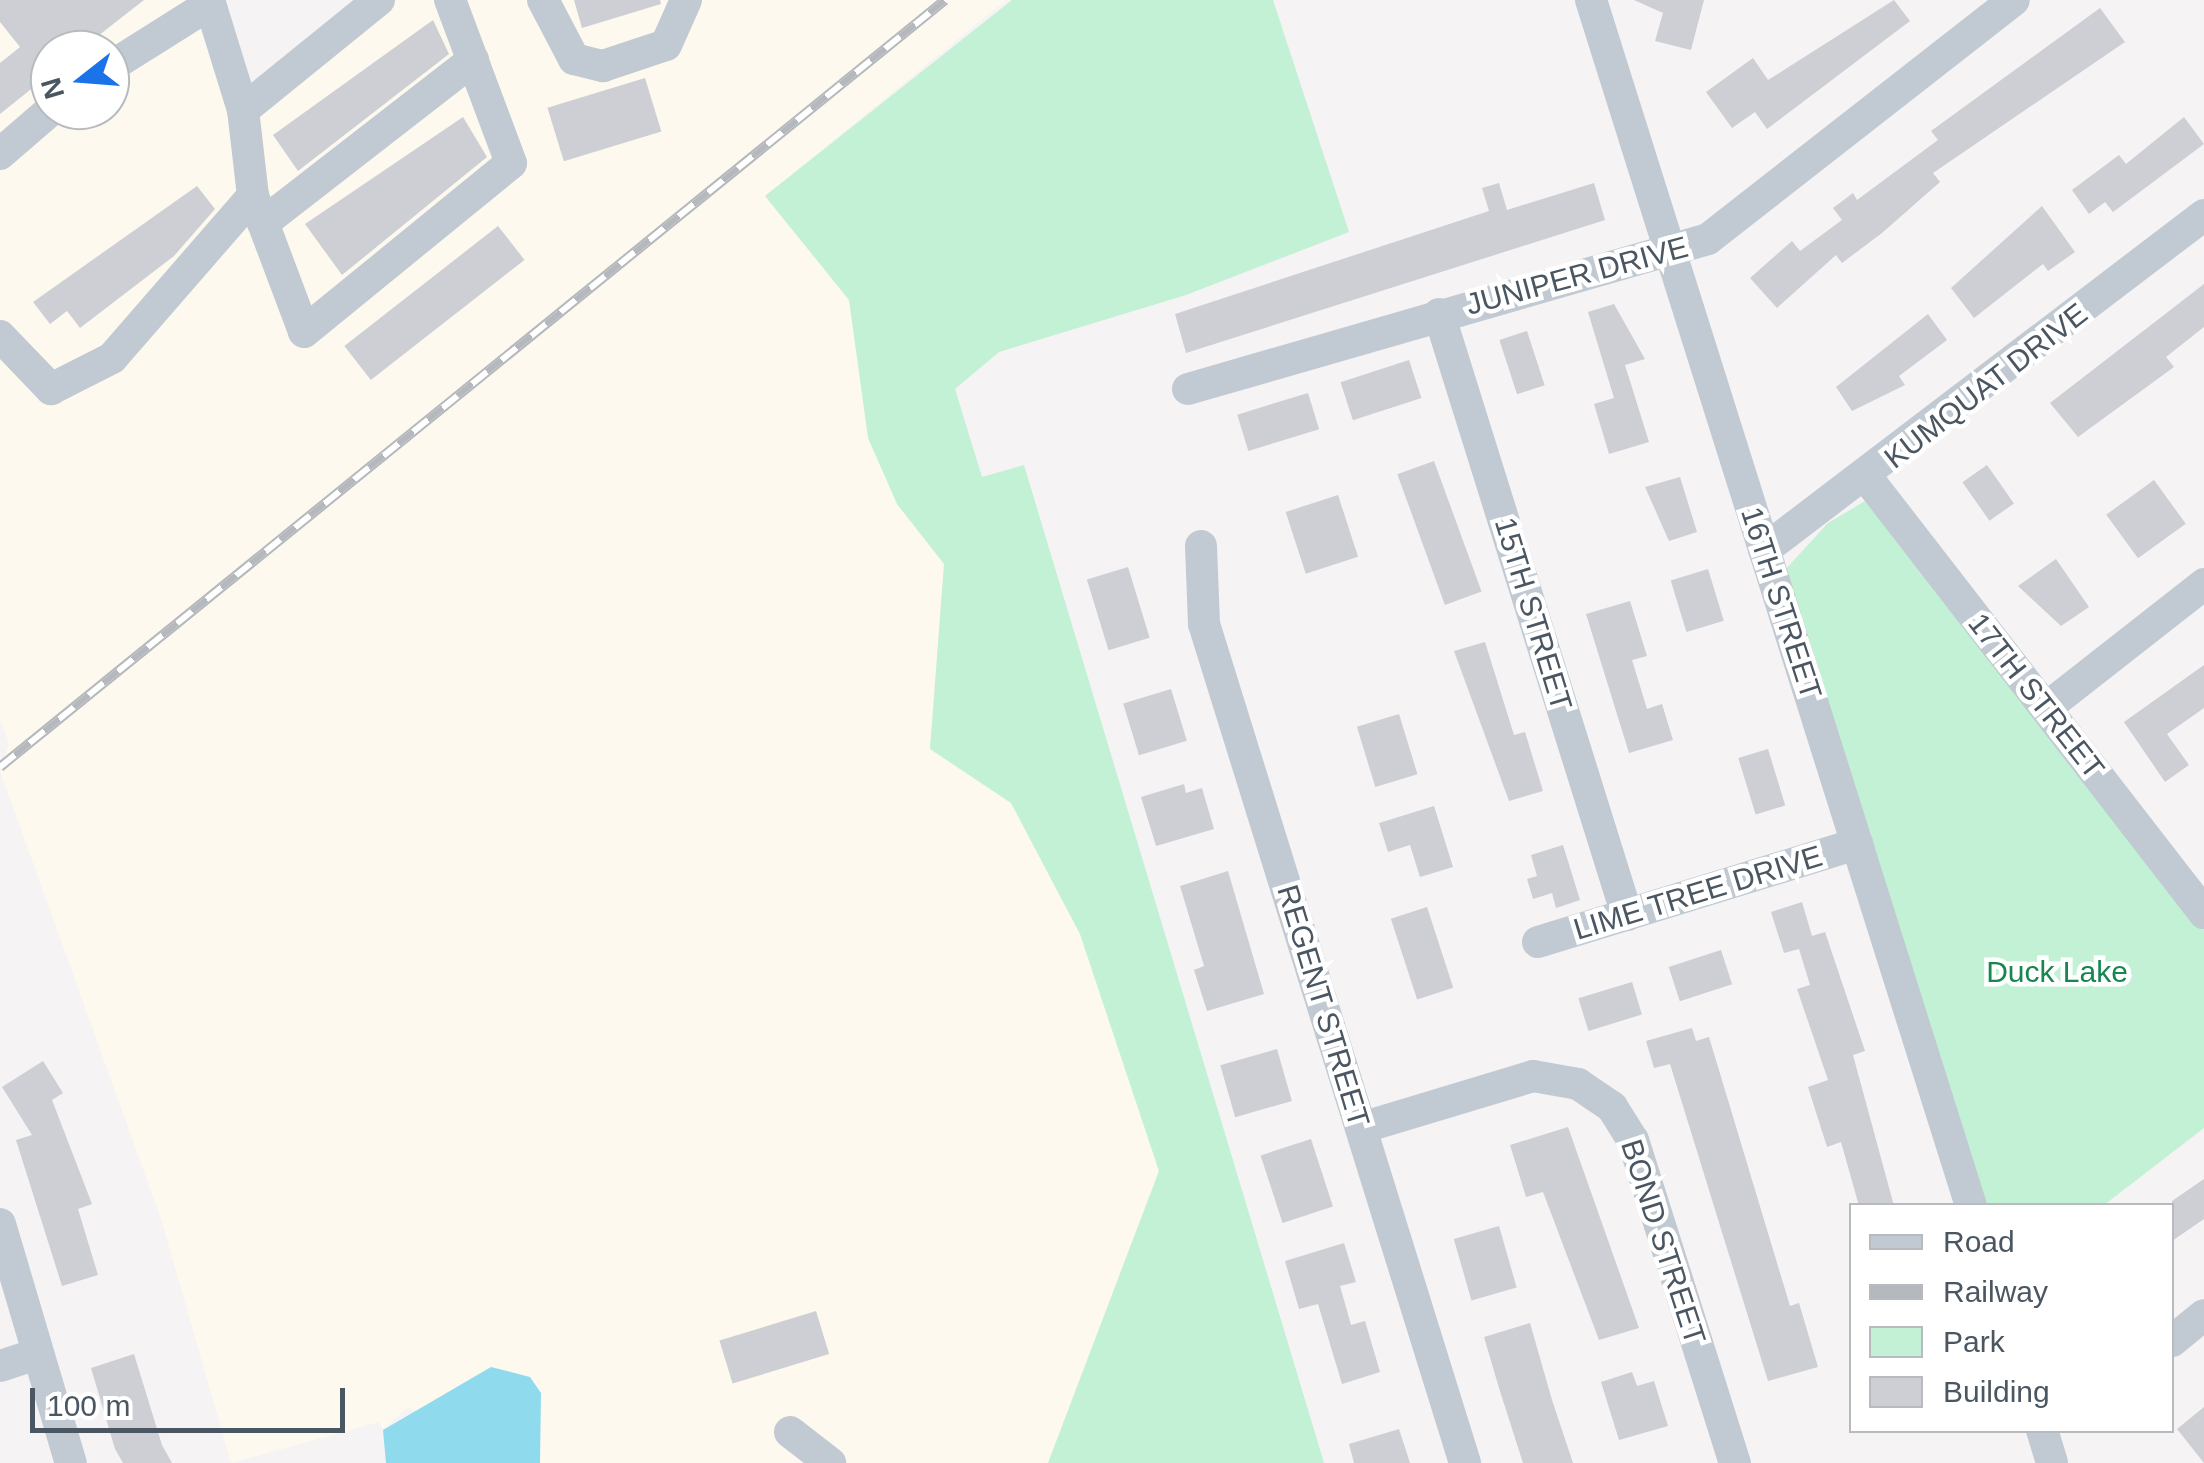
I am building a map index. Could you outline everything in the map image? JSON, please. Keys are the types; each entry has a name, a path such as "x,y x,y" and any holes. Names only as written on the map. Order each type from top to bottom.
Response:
{"street":[{"path":"244,110 379,0"},
{"path":"130,55 210,2 244,110 258,209 304,332 511,163 450,0"},
{"path":"544,0 567,51 603,66 666,45 686,0"},
{"name":"16TH STREET","path":"1591,0 1970,1203"},
{"name":"JUNIPER DRIVE","path":"1188,389 1708,239 2014,0"},
{"path":"0,336 52,389 112,358 258,209 472,60"},
{"path":"0,154 30,128"},
{"name":"KUMQUAT DRIVE","path":"1764,550 1868,479 2204,215"},
{"name":"15TH STREET","path":"1439,314 1627,915"},
{"name":"17TH STREET","path":"1868,479 2204,913"},
{"name":"REGENT STREET","path":"1202,546 1204,624 1465,1463"},
{"path":"2046,708 2204,584"},
{"name":"LIME TREE DRIVE","path":"1538,942 1857,844"},
{"name":"BOND STREET","path":"1361,1128 1533,1076 1578,1084 1612,1106 1633,1140 1735,1463"},
{"path":"0,1224 34,1354 71,1463"},
{"path":"2174,1339 2204,1315"},
{"path":"0,1366 34,1354"},
{"path":"790,1432 830,1463"}],"shaded area":[{"path":"0,0 216,0 250,97 368,0 1006,0 765,196 849,300 897,504 944,564 930,749 1011,803 1080,934 1159,1171 1048,1463 540,1463 539,1452 407,1408 383,1430 379,1422 231,1463 161,1219 0,771 9,743 0,720"}],"green space":[{"path":"1012,0 1273,0 1349,232 1186,295 999,352 955,389 982,477 1024,465 1324,1463 1048,1463 1159,1171 1080,934 1011,803 930,749 944,564 897,504 868,438 849,300 765,196"},
{"name":"Duck Lake","path":"1865,501 2204,928 2204,1128 2107,1203 1980,1203 1784,571 1828,523"}],"water":[{"path":"491,1367 530,1377 541,1393 540,1463 386,1463 383,1430"}],"building":[{"path":"0,0 144,0 106,30 30,30 30,90 0,114 0,63 20,47 0,22"},
{"path":"574,0 660,0 661,4 582,28"},
{"path":"1634,0 1704,0 1691,50 1655,41 1663,13"},
{"path":"1894,0 1910,21 1767,129 1755,112 1732,128 1706,92 1753,58 1768,80"},
{"path":"2100,8 2125,42 1933,173 1940,182 1882,233 1842,263 1836,255 1777,308 1750,278 1792,241 1800,251 1842,220 1833,208 1853,193 1857,200 1938,140 1931,131"},
{"path":"433,20 449,54 298,171 273,135"},
{"path":"645,78 661,132 564,161 547,108"},
{"path":"463,117 487,157 342,275 305,224"},
{"path":"2184,117 2204,144 2113,212 2105,202 2089,214 2072,190 2119,155 2126,164"},
{"path":"1499,183 1507,210 1594,183 1605,220 1186,353 1175,314 1489,211 1482,188"},
{"path":"197,186 215,209 174,256 80,328 67,311 50,324 33,302"},
{"path":"2042,206 2075,252 2048,271 2043,264 1974,318 1951,288"},
{"path":"498,226 524,260 371,380 344,346"},
{"path":"2204,284 2204,327 2166,357 2174,367 2078,437 2050,403"},
{"path":"1614,304 1645,359 1625,365 1649,442 1609,454 1594,404 1614,398 1588,312"},
{"path":"1928,314 1947,340 1899,376 1905,385 1852,411 1836,387"},
{"path":"1527,331 1545,385 1517,394 1499,340"},
{"path":"1409,360 1421,398 1353,420 1341,382"},
{"path":"1308,393 1319,429 1248,451 1237,415"},
{"path":"1434,461 1482,592 1445,605 1397,474"},
{"path":"1987,465 2014,504 1989,521 1962,482"},
{"path":"1680,477 1697,532 1669,541 1645,487"},
{"path":"2154,480 2186,524 2138,558 2106,515"},
{"path":"1338,495 1358,557 1306,574 1286,512"},
{"path":"2056,559 2089,607 2061,626 2018,586"},
{"path":"1128,567 1150,638 1109,650 1087,580"},
{"path":"1708,569 1724,621 1686,632 1671,580"},
{"path":"1630,601 1647,656 1632,660 1647,709 1662,704 1673,740 1629,753 1586,614"},
{"path":"1485,642 1514,735 1525,732 1543,791 1509,801 1454,651"},
{"path":"2204,665 2204,708 2167,734 2189,765 2165,782 2124,722"},
{"path":"1171,689 1187,741 1139,755 1123,704"},
{"path":"1399,714 1417,774 1375,787 1357,727"},
{"path":"1768,749 1785,805 1756,814 1738,758"},
{"path":"1184,784 1186,793 1202,788 1214,829 1156,846 1141,797"},
{"path":"1434,806 1453,867 1420,877 1410,845 1388,852 1379,823"},
{"path":"1563,845 1580,900 1556,908 1552,893 1533,899 1527,879 1537,876 1531,855"},
{"path":"1228,871 1264,994 1207,1011 1194,970 1204,966 1180,886"},
{"path":"1802,902 1812,936 1825,932 1865,1051 1853,1055 1893,1203 1858,1203 1841,1142 1827,1147 1808,1087 1828,1080 1797,989 1810,985 1799,949 1784,953 1771,912"},
{"path":"1427,907 1453,988 1417,1000 1391,919"},
{"path":"1721,950 1732,984 1680,1001 1669,967"},
{"path":"1632,982 1642,1015 1588,1031 1578,998"},
{"path":"1692,1028 1696,1041 1709,1037 1790,1306 1799,1303 1818,1367 1768,1381 1670,1064 1654,1068 1646,1041"},
{"path":"1277,1049 1292,1101 1235,1117 1220,1065"},
{"path":"43,1061 63,1093 52,1100 92,1204 78,1209 98,1275 62,1286 16,1140 32,1135 2,1087"},
{"path":"1568,1127 1639,1328 1599,1340 1543,1192 1526,1197 1510,1145"},
{"path":"1311,1139 1333,1207 1283,1223 1261,1155"},
{"path":"2204,1179 2204,1219 2174,1240 2172,1201"},
{"path":"1499,1226 1517,1288 1471,1300 1454,1239"},
{"path":"1344,1243 1356,1282 1340,1286 1351,1325 1365,1321 1380,1372 1342,1384 1318,1304 1299,1309 1285,1261"},
{"path":"816,1311 829,1354 733,1384 719,1341"},
{"path":"1530,1323 1573,1463 1523,1463 1499,1388 1484,1337"},
{"path":"134,1354 162,1445 172,1463 123,1463 115,1449 91,1368"},
{"path":"1632,1372 1637,1386 1654,1381 1668,1426 1619,1440 1601,1382"},
{"path":"2204,1407 2204,1463 2177,1429"},
{"path":"1399,1429 1410,1463 1354,1463 1349,1444"}],"railway":[{"path":"0,767 945,0"}]}
